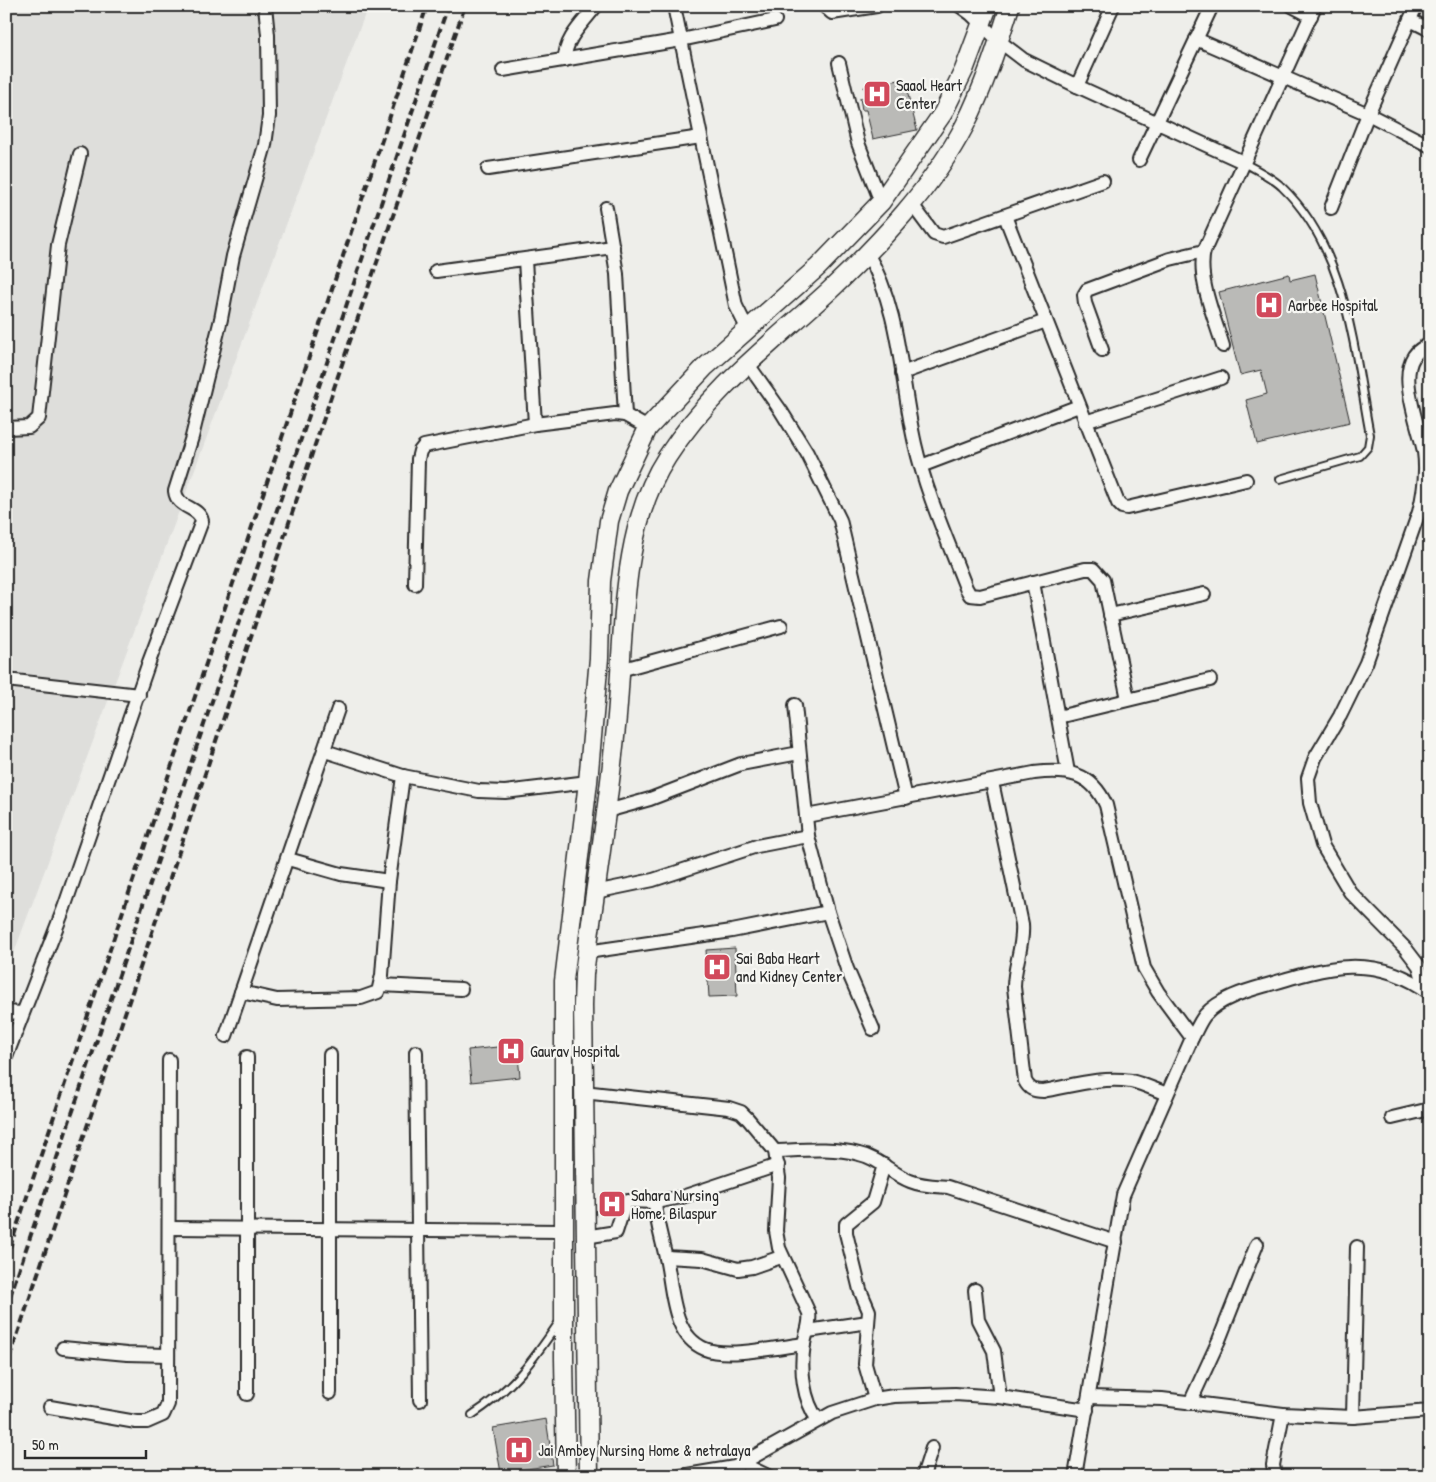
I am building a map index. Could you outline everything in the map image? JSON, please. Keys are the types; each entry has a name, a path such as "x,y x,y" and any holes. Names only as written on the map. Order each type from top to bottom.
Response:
{"main road":[{"path":"566,1476 564,981 588,782 599,658 603,552 618,491 648,428 704,368 818,267 881,202 943,113 983,24 988,6"},
{"path":"589,1476 582,1005 587,952 607,811 624,622 633,549 653,482 666,458 701,412 747,363 826,293 868,252 911,203 946,158 977,101 1010,6"},
{"path":"564,1206 585,1207"}],"street":[{"path":"6,1057 64,908 171,599 202,521 201,516 181,504 176,498 175,491 192,438 221,319 233,256 265,145 269,116 268,35 265,6"},
{"path":"564,60 564,51 568,42 596,6"},
{"path":"674,6 736,306 748,330"},
{"path":"824,6 832,12 877,6"},
{"path":"960,6 983,24 999,41 1024,60 1244,162"},
{"path":"1077,86 1113,6"},
{"path":"1139,160 1212,6"},
{"path":"1223,346 1203,277 1202,261 1204,251 1313,11 1292,6"},
{"path":"1331,208 1368,114 1416,6"},
{"path":"503,70 681,40 776,20"},
{"path":"1410,20 1430,30"},
{"path":"1196,39 1368,114 1430,146"},
{"path":"839,63 858,143 881,202"},
{"path":"488,169 701,136"},
{"path":"6,428 29,427 39,418 58,245 80,154"},
{"path":"911,203 934,234 943,237 1103,182"},
{"path":"606,208 613,247 625,415"},
{"path":"1005,216 1115,497 1122,508 1136,507 1246,480"},
{"path":"436,271 613,247"},
{"path":"1102,350 1085,303 1084,295 1087,290 1170,259 1204,251"},
{"path":"868,252 879,273 892,312 915,446 970,595 980,596 1085,569 1094,569 1103,580 1128,699"},
{"path":"524,260 535,424"},
{"path":"902,374 1046,321"},
{"path":"1428,992 1419,966 1406,949 1350,892 1322,844 1310,803 1308,778 1315,758 1340,716 1366,663 1421,506 1426,472 1424,452 1411,397 1408,371 1413,356 1430,345"},
{"path":"747,363 781,411 807,453 840,520 906,798"},
{"path":"1085,422 1220,378"},
{"path":"921,466 1079,406"},
{"path":"415,584 420,451 429,443 535,424 615,414 625,415 648,428"},
{"path":"1033,582 1068,772"},
{"path":"1110,615 1204,594"},
{"path":"620,670 781,626"},
{"path":"6,680 139,695"},
{"path":"1058,717 1210,680"},
{"path":"795,706 798,753 808,836 828,912 847,969 873,1029"},
{"path":"226,1036 326,751 338,709"},
{"path":"326,751 403,776 479,791 505,792 588,782"},
{"path":"607,811 650,799 741,764 798,753"},
{"path":"806,816 1034,773 1068,772 1093,784 1106,805 1144,968 1192,1038"},
{"path":"241,992 277,1000 361,998 378,992 381,986 389,881 403,776"},
{"path":"992,782 1022,924 1023,935 1014,973 1014,987 1025,1080 1028,1087 1035,1091 1043,1091 1102,1080 1118,1079 1133,1082 1167,1094"},
{"path":"595,892 653,880 757,846 808,836"},
{"path":"288,859 341,874 389,881"},
{"path":"587,952 732,931 828,912"},
{"path":"1075,1476 1123,1195 1192,1038 1205,1015 1220,1003 1242,993 1306,972 1334,966 1360,967 1389,972 1409,978 1428,992"},
{"path":"381,986 461,989"},
{"path":"6,1012 22,1014"},
{"path":"416,1052 420,1400"},
{"path":"330,1054 330,1394"},
{"path":"247,1057 247,1394"},
{"path":"50,1406 136,1422 157,1420 163,1415 168,1404 169,1060"},
{"path":"583,1092 729,1108 741,1112 775,1151 778,1166 776,1231 781,1256 809,1313 811,1321 804,1344 806,1397 810,1409 818,1420"},
{"path":"1392,1118 1430,1109"},
{"path":"775,1151 836,1150 860,1154 914,1182 948,1187 1116,1242"},
{"path":"875,1399 865,1364 868,1322 867,1304 860,1290 846,1232 846,1224 873,1202 884,1165"},
{"path":"585,1237 616,1232 628,1201 655,1202 717,1186 778,1166"},
{"path":"655,1202 659,1234 666,1257 678,1319 696,1344 706,1350 727,1352 804,1344"},
{"path":"169,1228 564,1231"},
{"path":"1190,1403 1220,1340 1257,1244"},
{"path":"1353,1417 1356,1248"},
{"path":"666,1257 702,1259 738,1269 752,1267 781,1256"},
{"path":"974,1290 978,1320 994,1351 1000,1397"},
{"path":"808,1331 868,1322"},
{"path":"63,1348 127,1354 168,1355"},
{"path":"681,1476 723,1470 744,1461 832,1413 875,1399 894,1396 955,1394 1000,1397 1087,1410"},
{"path":"1090,1397 1162,1399 1283,1414 1353,1417 1430,1411"},
{"path":"1275,1476 1273,1465 1283,1414"},
{"path":"922,1476 932,1448"},
{"path":"744,1461 751,1468 768,1476"}],"lane":[{"path":"1244,162 1281,185 1300,206 1316,232 1334,269 1351,334 1370,435 1368,447 1360,456 1280,478"},
{"path":"472,1415 497,1398 514,1383 564,1315"}],"shaded area":[{"path":"6,6 368,6 6,974"}],"building":[{"path":"904,79 917,130 873,139 866,110 862,110 860,98 866,97 864,87"},
{"path":"1289,274 1290,280 1315,274 1350,422 1257,444 1246,400 1267,394 1261,370 1240,375 1219,292"},
{"path":"735,948 737,996 709,997 706,950"},
{"path":"517,1045 520,1077 471,1082 468,1050"},
{"path":"602,1196 619,1196 615,1210 601,1208"},
{"path":"546,1419 553,1465 501,1473 493,1428"}],"railway":[{"path":"6,1259 427,6"},
{"path":"6,1308 448,6"},
{"path":"6,1369 339,373 465,6"}],"place":[{"name":"Saaol Heart Center","path":"877,94"},
{"name":"Aarbee Hospital","path":"1269,305"},
{"name":"Sai Baba Heart and Kidney Center","path":"717,967"},
{"name":"Gaurav Hospital","path":"511,1051"},
{"name":"Sahara Nursing Home, Bilaspur","path":"612,1204"},
{"name":"Jai Ambey Nursing Home & netralaya","path":"519,1450"}]}
